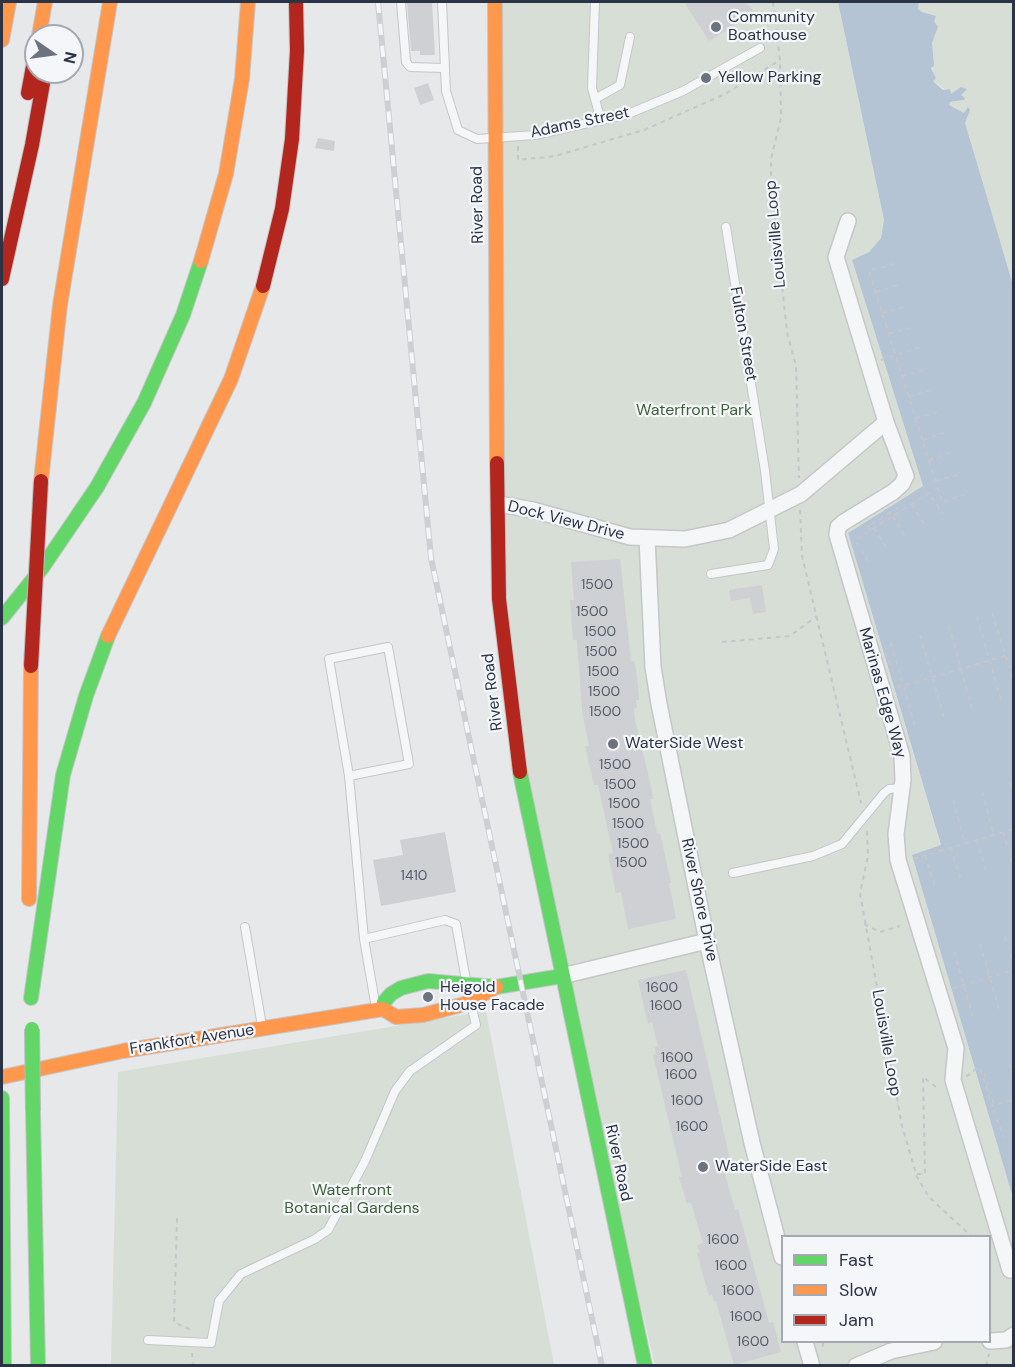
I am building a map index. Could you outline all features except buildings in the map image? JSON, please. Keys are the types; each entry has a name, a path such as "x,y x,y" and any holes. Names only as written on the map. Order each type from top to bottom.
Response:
{"main road":[{"path":"2,40 9,2"},
{"path":"41,24 45,2"},
{"path":"52,24 53,2"},
{"path":"38,1365 28,793 31,666 42,482 60,305 110,2"},
{"path":"2,618 42,568 97,487 144,403 183,315 199,269 225,174 242,79 248,2"},
{"path":"31,1013 55,816 63,776 86,696 111,629 231,378 265,281 282,209 292,139 297,51 296,2"},
{"name":"River Road","path":"495,2 494,136 499,599 510,706 522,789 645,1365"},
{"path":"9,183 29,84"},
{"path":"2,279 43,84"},
{"name":"Frankfort Avenue","path":"2,1077 123,1051 380,1009 396,1017 423,1016 470,1001 496,987 562,976"},
{"name":"Frankfort Avenue","path":"380,1009 391,994 401,988 428,981 466,982 496,987"},
{"path":"2,1098 4,1365"}],"street":[{"name":"Marinas Edge Way","path":"848,221 836,257 886,423 906,476 902,484 838,527 837,535 902,756 902,788 896,834 898,860 956,1048 953,1080 1012,1275"},
{"name":"Dock View Drive","path":"499,504 533,510 630,537 685,539 729,530 801,494 886,423"},
{"name":"River Shore Drive","path":"647,538 653,667 707,941 752,1143 781,1250"},
{"name":"Frankfort Avenue","path":"562,976 707,941"},
{"path":"989,1346 1014,1335"},
{"path":"806,1343 812,1365"},
{"path":"856,1365 891,1351 925,1343"}],"lane":[{"path":"401,2 403,52 410,67 443,68"},
{"name":"Adams Street","path":"442,2 443,68 446,91 458,129 465,135 477,139 494,136 535,135 628,114 683,91 760,48"},
{"path":"595,2 592,88 601,121"},
{"path":"595,99 620,85 630,37"},
{"name":"Fulton Street","path":"711,574 768,565 774,549 726,227"},
{"path":"349,776 410,764 388,647 329,659 349,776 364,939 380,1009"},
{"path":"733,873 813,856 842,844 884,793 889,789 902,788"},
{"path":"148,1340 211,1343 219,1301 241,1274 315,1239 328,1230 365,1161 395,1091 410,1071 476,1025 456,924 445,920 364,939"},
{"path":"245,927 263,1029"}],"path":[{"name":"Louisville Loop","path":"773,2 780,60 781,118 771,159 771,183 787,332 796,366 800,486"},
{"path":"518,149 518,160 555,156 644,130 725,94 780,60"},
{"path":"894,264 869,271 894,356 942,502 967,495"},
{"path":"876,292 901,284"},
{"path":"882,313 907,306"},
{"path":"889,334 914,327"},
{"path":"880,360 921,347"},
{"path":"902,376 927,369"},
{"path":"909,397 934,389"},
{"path":"916,418 940,411"},
{"path":"923,440 946,432"},
{"path":"929,460 953,452"},
{"path":"936,481 960,474"},
{"path":"868,561 855,540 929,493 943,514"},
{"path":"801,503 802,556 862,809"},
{"path":"912,504 925,526"},
{"path":"893,516 906,538"},
{"path":"873,523 868,526 887,549"},
{"path":"992,613 1014,682"},
{"path":"722,642 790,636 817,616"},
{"path":"977,618 1002,703"},
{"path":"949,626 974,712"},
{"path":"920,635 945,721"},
{"path":"891,643 916,729"},
{"path":"881,653 888,651 898,687 1005,656"},
{"path":"1010,783 1014,794"},
{"path":"982,792 994,835"},
{"path":"953,800 965,843"},
{"name":"Louisville Loop","path":"866,826 868,856 860,893 896,1101 917,1174 929,1197 941,1211 970,1235"},
{"path":"909,860 1014,829"},
{"path":"1003,832 1012,865"},
{"path":"977,840 987,873"},
{"path":"951,848 961,880"},
{"path":"926,855 935,888"},
{"path":"864,924 880,932 900,926"},
{"path":"1005,937 1014,964"},
{"path":"980,944 999,1009"},
{"path":"954,952 973,1017"},
{"path":"948,989 1014,970"},
{"path":"1009,1064 1014,1078"},
{"path":"973,1071 980,1068 992,1106 994,1105"},
{"path":"984,1072 994,1105"},
{"path":"917,1174 925,1174 923,1077 936,1087"},
{"path":"994,1105 1014,1099"},
{"path":"993,1110 1004,1137"},
{"path":"177,1218 174,1322 189,1329 193,1365"},
{"path":"986,1365 989,1346"}],"green space":[{"name":"Waterfront Park","path":"492,2 838,2 884,220 881,238 869,252 852,260 923,486 848,533 941,846 912,855 1013,1198 1013,1365 655,1365 562,976 499,599"},
{"path":"919,2 1013,2 1013,285 964,123 968,117 948,105 950,102 964,100 959,91 951,94 933,81 932,42 936,34 918,9"},
{"name":"Waterfront Botanical Gardens","path":"486,1011 554,1365 111,1366 118,1072"}],"water":[{"path":"838,2 919,2 918,9 936,16 934,21 938,27 932,43 934,66 931,68 936,78 933,81 943,90 950,89 951,94 961,87 967,89 961,95 965,98 964,100 950,102 949,105 964,113 968,107 970,110 965,123 1013,285 1013,1198 912,855 941,845 848,533 923,486 852,260 869,252 881,238 884,220"}],"railway":[{"path":"378,2 431,558 602,1366"}],"traffic: fast":[{"path":"2,618 42,568 97,487 144,403 183,315 201,261"},
{"path":"31,998 63,775 86,696 108,636"},
{"path":"520,772 645,1366"},
{"path":"383,1009 384,1002 391,994 401,988 428,981 496,987 562,976"},
{"path":"32,1029 33,1111"},
{"path":"2,1098 4,1366"},
{"path":"33,1111 38,1366"}],"traffic: slow":[{"path":"2,40 9,2"},
{"path":"41,24 45,2"},
{"path":"41,481 60,305 110,2"},
{"path":"201,261 226,174 242,79 248,2"},
{"path":"495,2 497,463"},
{"path":"108,636 231,379 263,286"},
{"path":"29,899 31,666"},
{"path":"2,1077 123,1051 383,1009 396,1017 423,1015 465,1004 496,987"}],"traffic: jam":[{"path":"263,286 282,209 292,139 297,51 296,2"},
{"path":"28,93 30,84"},
{"path":"2,279 32,145 43,84"},
{"path":"497,463 499,599 520,772"},
{"path":"31,666 41,481"}],"place":[{"name":"Community Boathouse","path":"716,27"},
{"name":"Yellow Parking","path":"706,78"},
{"name":"WaterSide West","path":"613,744"},
{"name":"Heigold House Facade","path":"428,997"},
{"name":"WaterSide East","path":"703,1167"}]}
